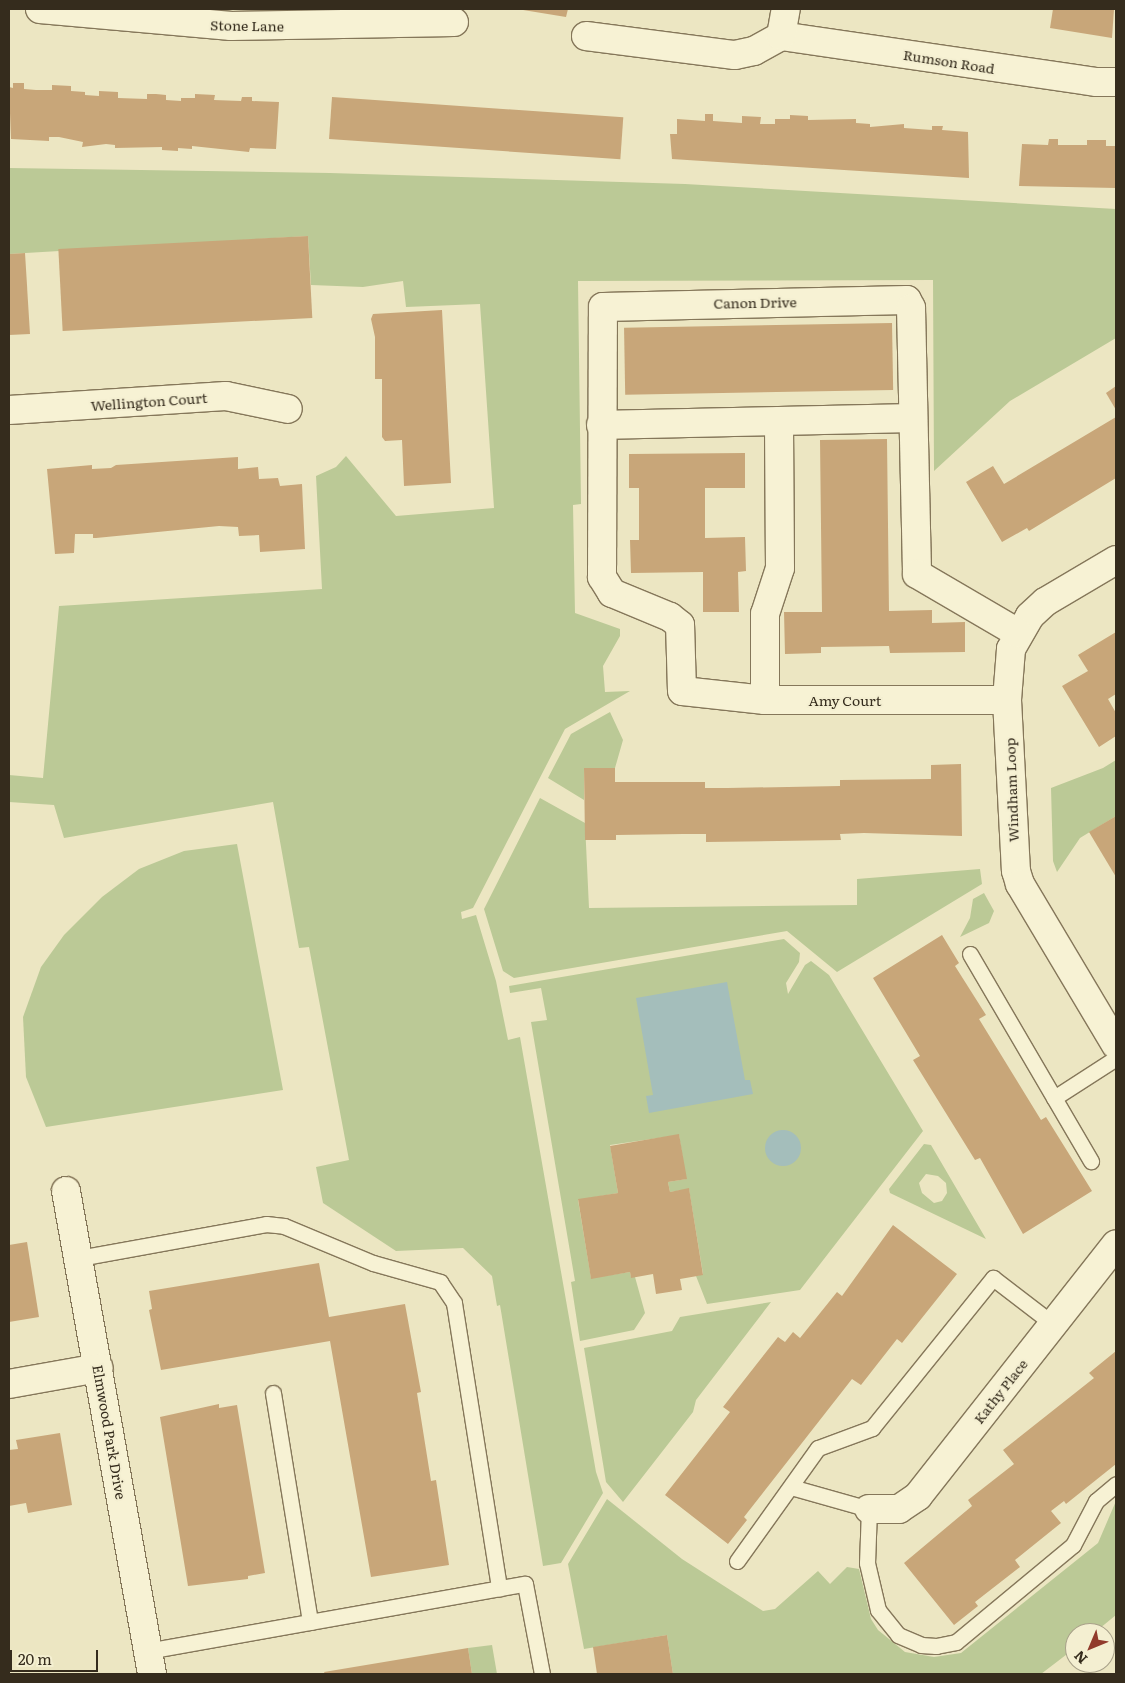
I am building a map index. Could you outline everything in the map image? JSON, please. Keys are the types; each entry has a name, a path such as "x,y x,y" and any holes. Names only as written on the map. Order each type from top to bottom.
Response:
{"street":[{"name":"Stone Lane","path":"40,9 231,26 454,22"},
{"path":"586,36 736,54 754,51 782,36 786,9"},
{"name":"Rumson Road","path":"782,36 1087,81 1116,82"},
{"name":"Canon Drive","path":"682,691 680,625 670,616 612,593 602,577 601,315 603,307 609,304 907,300 911,308 911,418 917,574 1018,633"},
{"name":"Wellington Court","path":"9,410 226,396 288,409"},
{"path":"601,425 911,418"},
{"path":"765,700 765,614 780,568 779,420"},
{"name":"Windham Loop","path":"1116,560 1045,602 1018,633 1011,649 1007,700 1014,855 1020,884 1116,1045"},
{"name":"Amy Court","path":"682,691 765,700 1007,700"},
{"name":"Elmwood Park Drive","path":"66,1191 99,1368 149,1662"},
{"name":"Kathy Place","path":"869,1509 900,1509 918,1496 1116,1244"},
{"path":"9,1384 99,1368"}],"lane":[{"path":"970,954 1091,1161"},
{"path":"1054,1098 1116,1058"},
{"path":"79,1258 266,1224 284,1226 373,1263 440,1282 454,1304 499,1588"},
{"path":"737,1561 818,1448 872,1428 993,1278 1053,1324"},
{"path":"273,1393 310,1622"},
{"path":"790,1487 869,1509 867,1563 878,1610 885,1622 904,1638 921,1646 945,1646 956,1642 1073,1546 1096,1501 1116,1484"},
{"path":"149,1662 310,1622 526,1584 542,1674"}],"green space":[{"path":"9,168 330,173 685,184 1116,209 1116,338 1010,401 934,471 933,280 578,281 581,504 573,505 575,613 620,629 620,636 603,666 605,692 630,691 565,729 473,908 461,912 462,919 476,915 496,981 508,1040 520,1037 596,1472 603,1493 561,1563 543,1566 500,1305 497,1306 492,1276 463,1248 396,1251 323,1203 316,1167 349,1160 309,947 299,948 273,802 64,838 54,805 9,802 9,775 43,778 59,606 322,589 316,476 336,467 346,456 396,516 494,508 480,304 406,307 403,281 363,287 311,285 308,236 9,254"},
{"path":"610,712 623,740 615,768 584,768 584,800 548,778 571,734"},
{"path":"1116,760 1116,816 1080,838 1057,872 1053,861 1051,788 1103,768"},
{"path":"540,798 585,823 589,908 857,905 857,879 980,869 982,884 837,972 787,931 514,978 503,971 484,909"},
{"path":"237,844 283,1090 46,1127 26,1077 23,1017 41,967 64,935 102,897 139,869 184,851"},
{"path":"984,893 994,911 989,923 960,937 970,918 973,899"},
{"path":"784,939 800,953 799,962 786,983 788,994 805,965 811,961 829,975 923,1131 800,1290 707,1304 696,1276 703,1274 689,1189 670,1192 668,1182 686,1179 679,1135 610,1145 618,1193 578,1200 591,1278 630,1272 631,1277 635,1277 645,1313 634,1330 580,1341 571,1282 575,1281 531,1022 547,1020 541,988 510,993 509,986"},
{"path":"924,1144 931,1145 986,1239 890,1193 889,1189","holes":["926,1174 938,1176 946,1183 947,1193 942,1201 934,1203 922,1193 919,1183"]},
{"path":"771,1302 696,1400 693,1412 623,1502 606,1482 584,1348 672,1331 680,1317"},
{"path":"607,1499 682,1559 763,1611 775,1609 818,1571 830,1584 847,1567 859,1569 871,1619 878,1630 905,1652 934,1657 961,1653 1098,1543 1116,1501 1116,1615 1106,1623 1065,1623 1065,1656 1041,1674 673,1674 667,1635 584,1649 568,1564"},
{"path":"492,1645 497,1674 472,1674 468,1648"}],"water":[{"path":"727,982 745,1080 750,1080 753,1094 649,1113 646,1096 653,1095 636,998"},
{"path":"783,1130 790,1131 796,1135 800,1141 800,1155 796,1161 790,1165 783,1166 776,1165 770,1161 766,1155 765,1148 766,1141 770,1135 776,1131"}],"building":[{"path":"517,9 568,9 566,17"},
{"path":"1053,9 1114,9 1112,38 1050,28"},
{"path":"13,83 24,83 24,89 36,90 52,90 52,85 71,86 71,91 85,92 85,95 99,96 99,91 118,92 118,98 147,99 147,94 156,94 166,95 166,100 181,101 181,98 195,98 195,94 215,95 214,100 241,101 242,97 252,97 252,101 279,102 276,149 250,148 249,152 192,146 192,149 178,148 178,151 162,150 162,147 115,148 115,145 106,144 82,147 83,142 59,137 49,137 49,141 11,139 9,87 13,88"},
{"path":"332,97 623,117 620,159 329,139"},
{"path":"705,114 713,114 713,121 742,123 742,116 761,117 760,124 775,124 775,119 790,119 790,115 808,116 808,120 856,119 856,123 870,124 870,127 904,124 904,128 932,130 932,126 943,126 942,130 968,132 969,178 672,159 670,134 677,134 677,119 705,121"},
{"path":"1049,139 1058,139 1058,145 1087,145 1087,140 1106,140 1106,146 1116,146 1116,188 1019,186 1022,144 1048,145"},
{"path":"308,236 312,318 63,331 58,249"},
{"path":"25,253 30,334 9,335 9,254"},
{"path":"442,310 451,483 404,486 402,440 385,441 382,437 382,379 375,379 375,337 371,319 373,314"},
{"path":"892,323 893,390 625,395 624,328"},
{"path":"1116,386 1116,410 1106,393"},
{"path":"1116,417 1116,478 1029,531 1027,528 1002,542 966,482 993,466 1004,484"},
{"path":"887,439 889,611 932,610 932,623 965,622 965,652 890,653 889,646 821,647 821,653 785,654 784,612 822,612 820,440"},
{"path":"745,453 745,488 705,488 705,538 745,537 746,571 738,572 739,612 703,612 703,572 631,573 630,540 639,540 639,488 629,488 629,454"},
{"path":"238,457 238,469 258,467 259,479 278,478 280,486 302,484 305,549 260,552 259,535 239,536 238,527 219,526 96,538 93,538 93,534 75,534 74,553 55,554 47,469 92,465 92,469 111,468 116,465"},
{"path":"1116,632 1116,694 1108,699 1116,713 1116,736 1099,747 1062,686 1088,671 1078,655"},
{"path":"961,764 962,836 864,833 840,834 841,840 706,842 706,834 683,834 616,835 616,840 585,840 584,768 615,768 615,782 705,782 705,788 728,788 840,786 840,780 931,779 931,765"},
{"path":"1116,816 1116,877 1089,832"},
{"path":"942,935 959,963 955,966 986,1015 979,1019 1041,1120 1046,1117 1092,1191 1023,1234 980,1158 975,1160 913,1060 920,1056 873,978"},
{"path":"679,1134 687,1179 668,1182 670,1192 689,1188 703,1275 680,1279 682,1290 656,1294 653,1274 631,1278 630,1272 591,1279 578,1199 618,1193 610,1146"},
{"path":"893,1225 957,1274 902,1343 897,1339 861,1385 852,1379 744,1517 747,1520 728,1544 665,1495 730,1412 723,1407 778,1337 785,1342 793,1332 800,1338 837,1292 842,1296"},
{"path":"27,1242 39,1317 9,1322 9,1245"},
{"path":"319,1263 329,1317 405,1304 421,1392 417,1393 431,1481 436,1480 449,1565 371,1577 330,1341 161,1370 149,1310 152,1309 149,1291"},
{"path":"1116,1351 1116,1464 1066,1504 1064,1501 1051,1511 1061,1523 1015,1560 1020,1567 975,1602 978,1606 954,1625 904,1563 972,1506 968,1500 1014,1464 1003,1450 1094,1378 1089,1373"},
{"path":"219,1404 219,1408 237,1405 265,1573 248,1576 248,1579 188,1586 160,1417"},
{"path":"60,1433 72,1505 28,1513 26,1503 9,1506 9,1450 18,1449 16,1440"},
{"path":"667,1635 673,1674 597,1674 593,1647"},
{"path":"468,1648 472,1674 325,1674 324,1672"}]}
